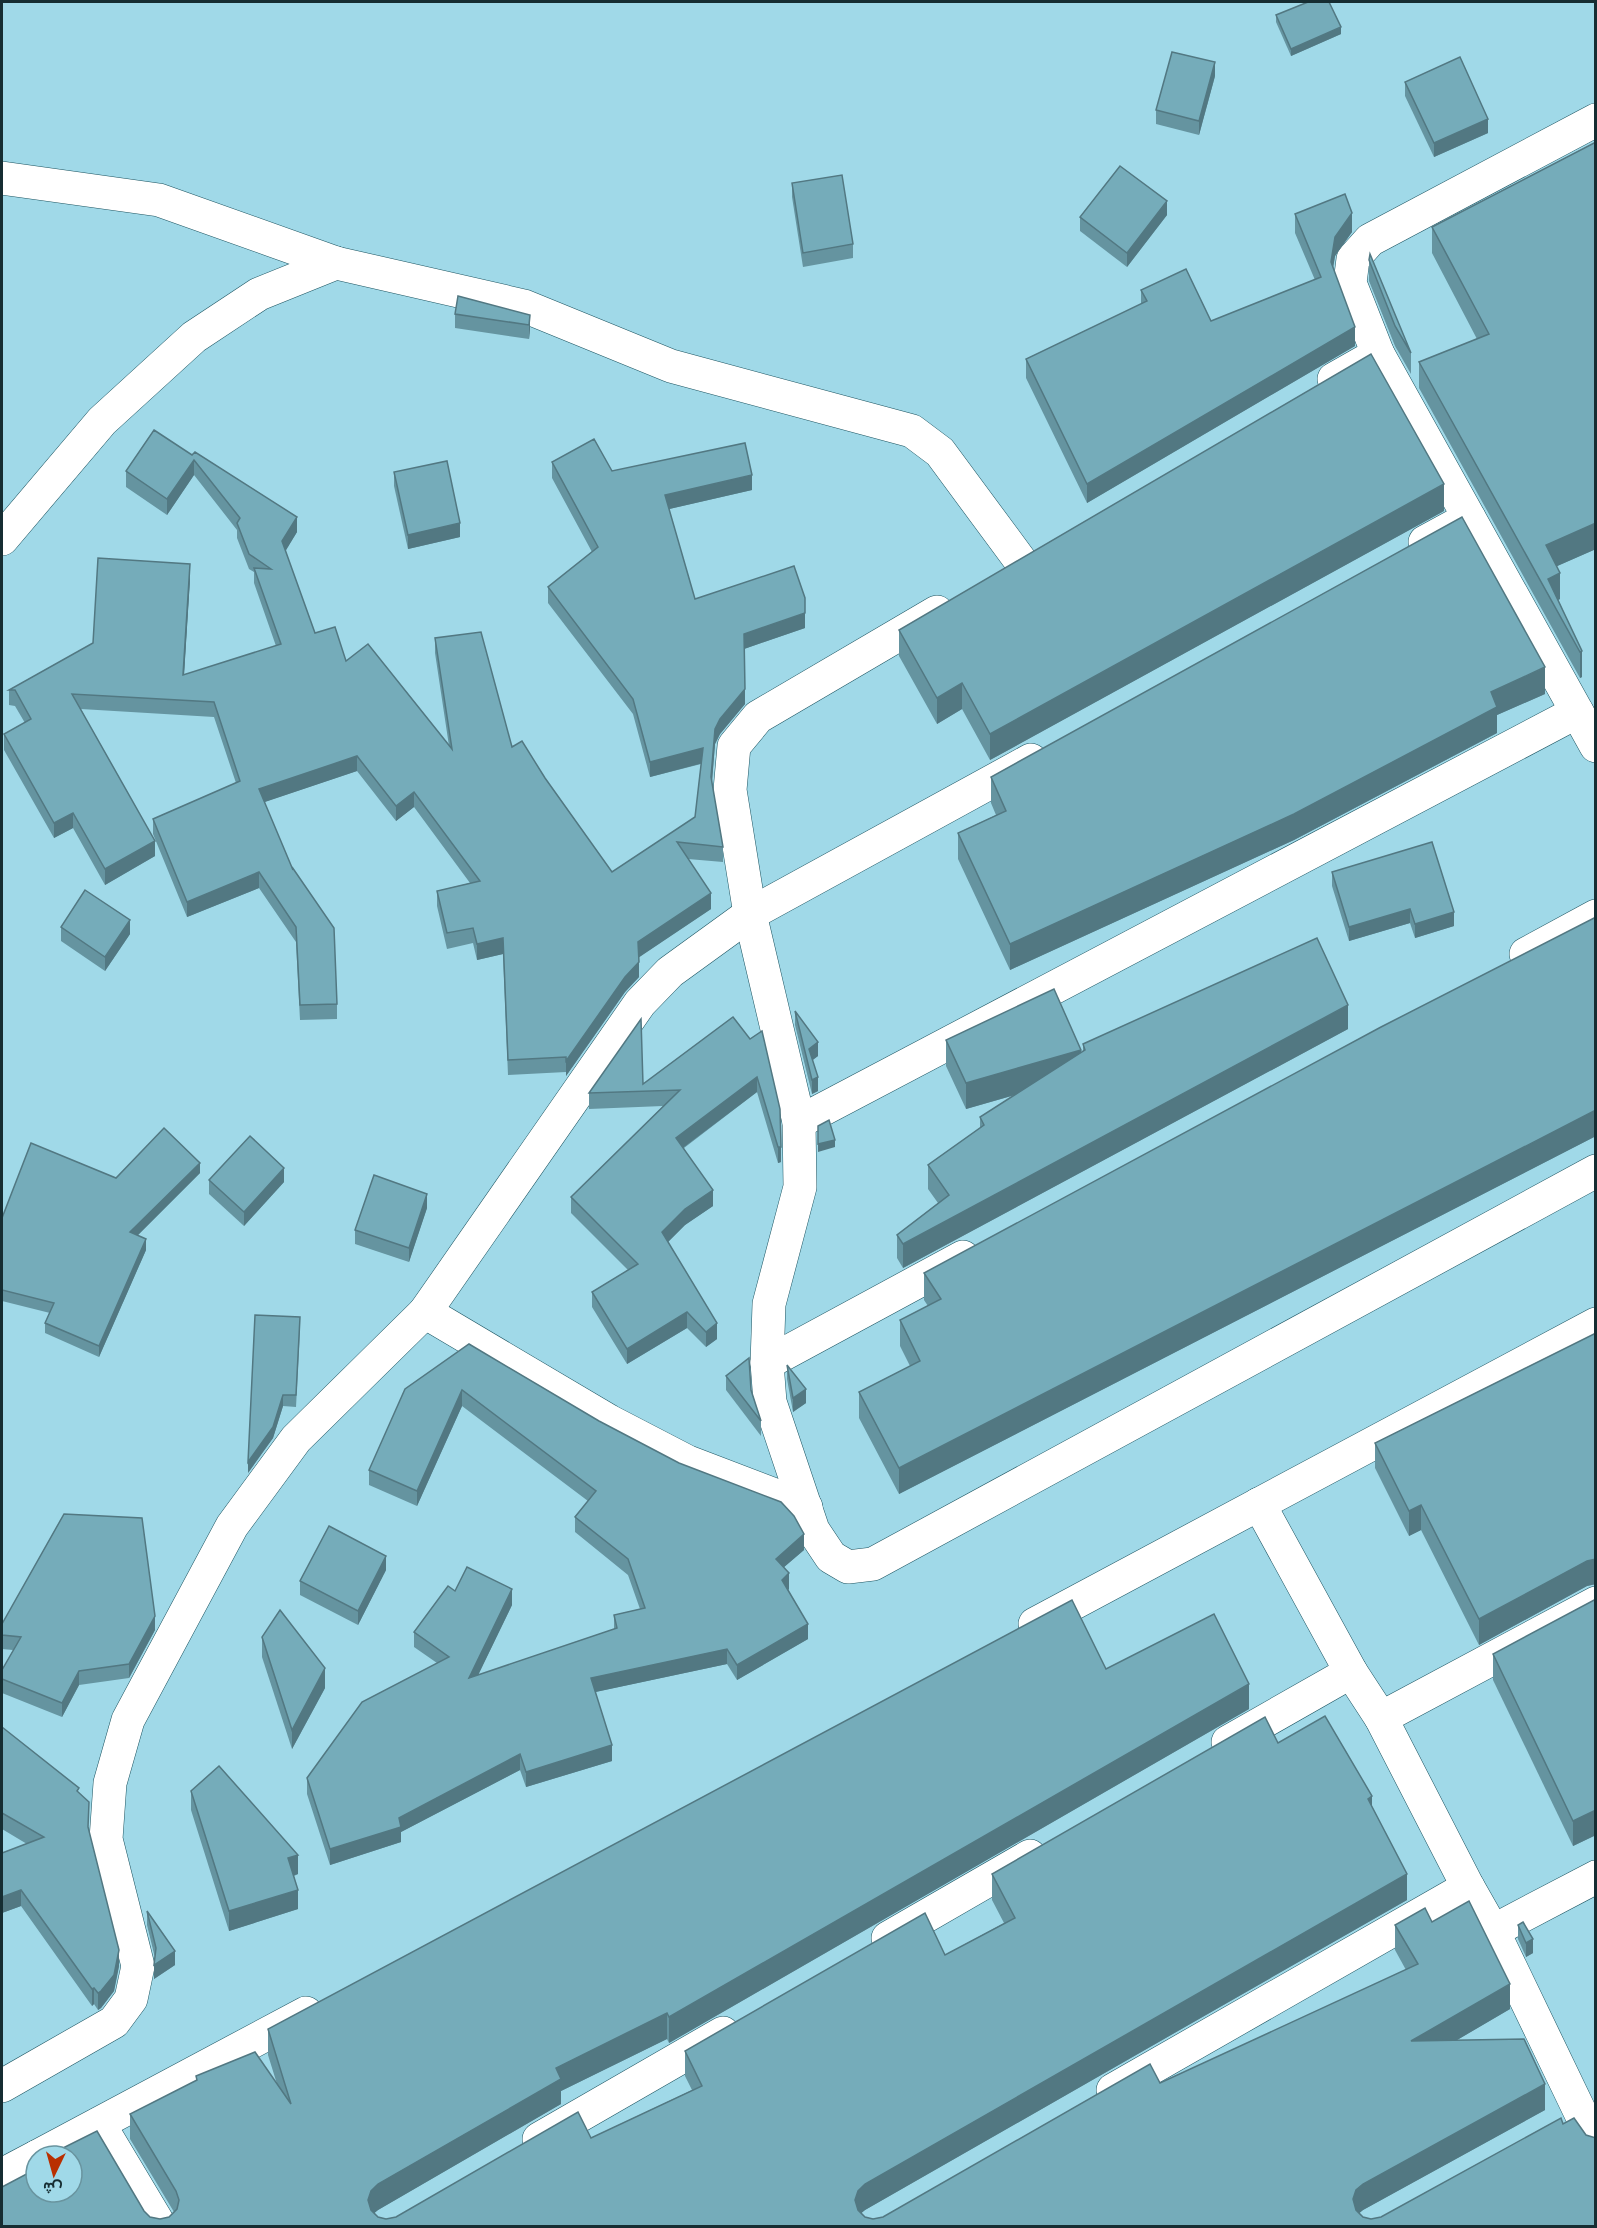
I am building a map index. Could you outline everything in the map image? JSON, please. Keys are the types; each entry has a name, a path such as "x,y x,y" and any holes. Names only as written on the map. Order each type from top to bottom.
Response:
{"street":[{"path":"1596,120 1370,240 1353,260 1350,283 1378,354 1596,746"},
{"path":"2,178 159,200 336,263 524,306 671,366 912,431 940,452 1022,563"},
{"path":"2,539 102,421 194,337 259,294 336,263"},
{"path":"1307,395 1378,354"},
{"path":"1396,558 1469,518"},
{"path":"991,580 1052,545"},
{"path":"961,598 758,717 734,747 730,790 750,914 799,1122 800,1187 769,1305 766,1363 771,1402 813,1530 831,1557 848,1567 873,1564 1596,1171"},
{"path":"799,1122 1577,712"},
{"path":"2,2083 114,2022 131,1999 138,1966 106,1839 110,1784 128,1720 232,1526 297,1439 425,1312 640,1003 670,972 750,914 1052,748"},
{"path":"1501,967 1596,916"},
{"path":"766,1363 987,1244"},
{"path":"425,1312 609,1421 688,1462 806,1507"},
{"path":"1006,1639 1596,1324"},
{"path":"1259,1504 1351,1672 1381,1718 1493,1931 1577,2113 1596,2145"},
{"path":"1381,1718 1596,1603"},
{"path":"1206,1755 1351,1672"},
{"path":"864,1952 1061,1839"},
{"path":"1493,1931 1596,1877"},
{"path":"1083,2107 1468,1887"},
{"path":"60,2144 331,2000"},
{"path":"512,2155 750,2018"},
{"path":"99,2124 160,2226"},
{"path":"2,2175 24,2163"}],"building":[{"path":"1308,2 1329,2 1341,27 1291,49 1276,15"},
{"path":"1172,52 1215,62 1199,121 1156,110"},
{"path":"1460,57 1488,119 1434,143 1405,82"},
{"path":"1596,142 1596,523 1546,545 1560,573 1548,579 1582,651 1580,652 1419,362 1489,334 1432,227"},
{"path":"1120,166 1167,201 1127,253 1080,217"},
{"path":"842,175 853,244 803,253 792,183"},
{"path":"1345,194 1352,213 1335,237 1331,262 1355,327 1087,484 1026,359 1147,301 1141,290 1186,269 1211,321 1321,277 1295,214"},
{"path":"1370,254 1411,353 1395,326 1369,260"},
{"path":"458,296 530,315 529,325 455,314"},
{"path":"1371,354 1444,484 990,734 962,683 937,698 899,630"},
{"path":"154,430 192,455 195,452 297,517 282,541 315,633 335,627 346,661 368,644 452,749 435,638 481,632 512,747 522,741 545,778 612,872 695,817 703,748 650,762 633,699 548,587 598,547 552,462 594,439 612,471 745,443 752,475 665,495 695,599 794,566 805,598 805,613 744,634 745,689 720,719 715,729 711,777 723,847 677,842 711,893 638,942 639,962 625,977 566,1061 566,1057 508,1060 503,938 477,944 473,928 447,933 437,891 480,881 414,792 396,806 357,756 259,789 293,870 292,867 334,928 337,1004 300,1005 296,927 259,872 187,902 153,819 240,781 214,702 72,694 155,841 105,869 73,813 54,823 4,734 31,719 15,690 9,690 93,643 98,558 190,564 183,675 281,644 254,568 271,569 249,554 237,523 240,518 194,460 167,499 126,471"},
{"path":"447,461 460,523 408,535 394,472"},
{"path":"1462,517 1545,667 1491,692 1497,707 1294,814 1010,944 958,833 1006,811 991,777"},
{"path":"1432,842 1454,912 1415,924 1410,909 1349,927 1332,872"},
{"path":"85,890 130,920 105,957 61,927"},
{"path":"1596,917 1596,1110 899,1468 859,1392 920,1361 900,1320 941,1299 924,1273 1381,1027"},
{"path":"1317,938 1348,1005 903,1244 897,1235 949,1195 928,1165 984,1125 980,1117 1085,1050 1083,1044"},
{"path":"1054,989 1081,1050 966,1083 946,1040"},
{"path":"795,1011 818,1042 809,1049 818,1077 812,1080"},
{"path":"733,1017 750,1039 762,1031 780,1109 781,1147 778,1147 757,1077 676,1138 713,1190 685,1209 662,1232 717,1323 706,1332 687,1312 627,1349 592,1292 638,1264 571,1197 680,1090 589,1093 641,1019 643,1084"},
{"path":"829,1120 835,1140 818,1144 818,1126"},
{"path":"164,1128 200,1163 130,1232 146,1239 99,1346 45,1323 54,1303 2,1290 2,1218 31,1143 116,1178"},
{"path":"250,1136 284,1168 244,1212 209,1180"},
{"path":"374,1175 427,1194 409,1248 355,1230"},
{"path":"255,1315 300,1317 296,1395 283,1395 273,1427 248,1462"},
{"path":"1596,1333 1596,1559 1587,1561 1479,1619 1421,1505 1409,1511 1375,1443"},
{"path":"469,1344 599,1421 679,1463 781,1502 794,1516 804,1534 776,1559 789,1573 782,1580 808,1624 737,1665 727,1649 591,1678 612,1745 526,1772 520,1754 399,1818 401,1827 330,1849 307,1778 362,1702 449,1657 414,1632 448,1586 455,1591 467,1567 512,1589 469,1678 617,1628 614,1615 645,1608 628,1559 575,1517 596,1491 462,1390 417,1491 369,1470 405,1389"},
{"path":"749,1358 751,1390 761,1421 726,1376"},
{"path":"787,1365 806,1389 793,1398"},
{"path":"64,1514 142,1518 155,1616 129,1664 79,1671 62,1703 2,1679 2,1670 21,1637 2,1635 2,1624"},
{"path":"329,1526 386,1556 358,1611 300,1581"},
{"path":"1596,1599 1596,1810 1573,1821 1493,1654"},
{"path":"1072,1600 1106,1669 1214,1614 1249,1684 669,2017 667,2013 556,2068 561,2079 378,2184 371,2191 368,2200 371,2210 378,2217 386,2219 396,2217 578,2112 591,2138 702,2086 685,2051 925,1913 945,1955 1015,1918 992,1874 1265,1717 1278,1743 1325,1716 1372,1796 1368,1799 1407,1874 865,2184 858,2191 855,2200 858,2210 865,2217 873,2219 883,2217 1150,2064 1160,2083 1418,1964 1395,1925 1425,1908 1432,1922 1469,1901 1510,1984 1411,2041 1524,2039 1545,2084 1363,2184 1356,2190 1353,2199 1356,2210 1363,2217 1371,2219 1381,2217 1561,2118 1563,2124 1574,2118 1586,2135 1596,2138 1596,2226 2,2226 2,2187 24,2175 24,2204 84,2204 84,2144 71,2144 97,2131 144,2211 150,2217 160,2219 169,2217 177,2209 179,2200 176,2191 130,2114 197,2080 196,2076 255,2052 291,2104 268,2029"},
{"path":"280,1610 325,1668 292,1730 262,1637"},
{"path":"2,1727 79,1788 77,1791 89,1802 88,1827 119,1950 114,1975 98,1993 94,1988 92,1989 21,1890 2,1897 2,1853 44,1837 2,1813"},
{"path":"219,1766 298,1855 288,1858 298,1890 229,1911 191,1791"},
{"path":"147,1911 175,1951 154,1965 156,1948"},
{"path":"1523,1922 1533,1939 1526,1943 1518,1925"}]}
